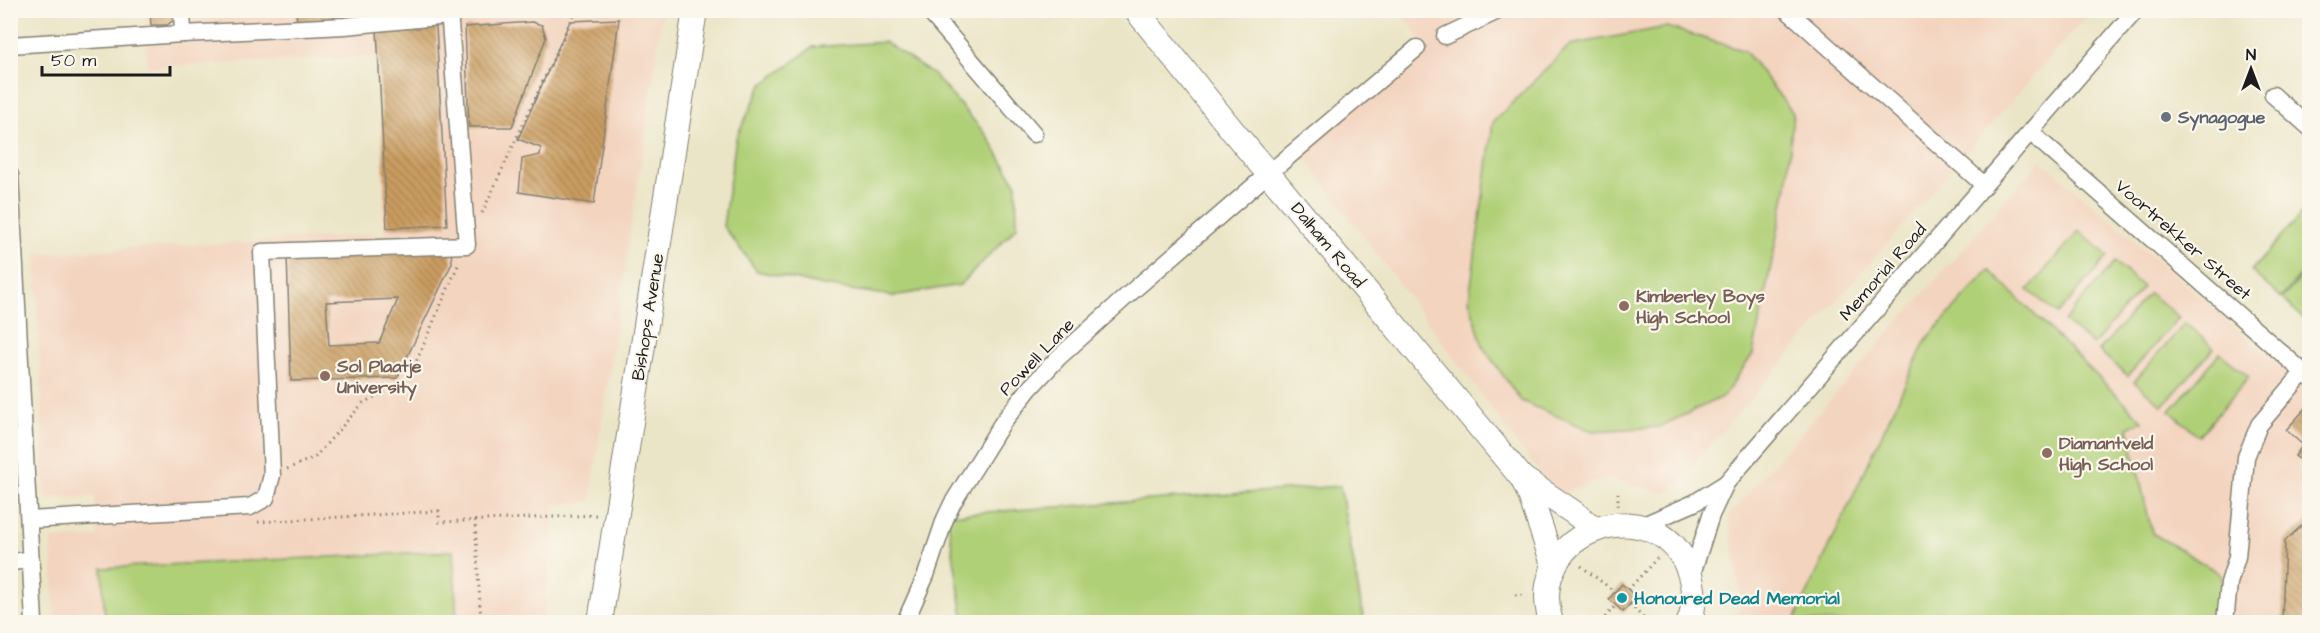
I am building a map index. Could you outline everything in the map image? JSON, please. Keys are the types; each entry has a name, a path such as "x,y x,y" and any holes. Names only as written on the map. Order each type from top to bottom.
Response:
{"highway":[{"name":"Bishops Avenue","path":"600,622 695,10"},
{"name":"Dalham Road","path":"1136,10 1522,478 1554,567"},
{"name":"Dalham Road","path":"1522,478 1595,529"},
{"path":"1551,622 1547,599 1550,577 1564,551 1578,538 1595,529 1618,525 1639,527 1660,536 1677,551 1691,577 1694,605 1689,622"}],"street":[{"path":"182,10 183,33"},
{"path":"927,10 1034,134"},
{"path":"1445,36 1500,10"},
{"path":"1787,10 1984,185"},
{"name":"Memorial Road","path":"1691,577 1711,515 1726,483 2136,10"},
{"path":"10,45 183,33 345,26 449,13 467,245 262,252 272,475 266,498 250,507 29,520"},
{"name":"Powell Lane","path":"905,622 926,575 952,504 1003,422 1023,397 1058,358 1111,310 1269,172 1417,48"},
{"path":"2273,95 2310,128"},
{"name":"Voortrekker Street","path":"2030,132 2306,375"},
{"path":"10,175 34,622"},
{"path":"2224,622 2229,583 2237,557 2246,457 2259,425 2306,375"},
{"path":"1639,527 1694,503 1726,483"},
{"path":"10,561 31,560"}],"path":[{"path":"449,13 547,10"},
{"path":"252,522 439,511 439,522 616,514"},
{"path":"475,520 481,622"},
{"path":"1628,590 1661,553"},
{"path":"1580,565 1615,592"},
{"path":"1630,604 1647,622"},
{"path":"1601,622 1616,605"}],"shaded area":[{"name":"Sol Plaatje University","path":"145,11 663,11 590,502 555,504 543,622 55,622 51,539 97,537 95,497 45,498 36,254 384,234 380,56 147,67"},
{"name":"Kimberley Boys High School","path":"1398,11 2091,11 1668,493 1606,479 1556,495 1301,152 1428,46"},
{"name":"Diamantveld High School","path":"2041,160 2309,391 2309,622 1736,622 1741,602 1729,515"}],"green space":[{"path":"1667,27 1745,51 1793,113 1787,186 1753,354 1724,396 1659,427 1592,431 1521,401 1483,347 1469,300 1493,122 1570,45"},
{"path":"885,42 935,76 988,137 1016,184 1017,227 960,285 893,296 824,286 757,271 723,226 736,138 762,85 813,47"},
{"path":"2309,205 2309,265 2281,298 2251,271"},
{"path":"2079,231 2108,256 2058,314 2028,290"},
{"path":"2115,262 2143,287 2093,345 2064,321"},
{"path":"2309,268 2309,323 2282,299"},
{"path":"1989,270 2143,421 2128,427 2152,533 2221,574 2223,590 2219,622 1794,622 1926,340"},
{"path":"2149,293 2179,317 2128,376 2099,351"},
{"path":"2185,323 2214,348 2163,406 2134,382"},
{"path":"2220,353 2249,377 2199,436 2170,411"},
{"path":"1340,486 1364,622 964,622 947,515"},
{"path":"453,551 457,622 105,622 102,568"}],"building":[{"path":"150,10 179,10 175,19 167,25 151,25"},
{"path":"296,10 433,10 297,23"},
{"path":"619,19 594,204 519,192 522,159 540,155 541,148 518,139 570,21"},
{"path":"532,22 542,25 546,38 512,127 469,127 465,27"},
{"path":"436,26 447,225 387,228 377,29"},
{"path":"451,249 452,263 397,378 291,381 287,255","holes":["398,299 379,343 329,345 326,302"]},
{"path":"2306,408 2310,411 2310,463 2308,466 2295,456 2303,445 2286,430"},
{"path":"2310,518 2310,622 2282,622 2285,541"},
{"name":"Honoured Dead Memorial","path":"1622,584 1636,597 1623,612 1609,599"}],"place":[{"name":"Synagogue","path":"2166,117"},
{"name":"Kimberley Boys High School","path":"1624,306"},
{"name":"Sol Plaatje University","path":"325,376"},
{"name":"Diamantveld High School","path":"2047,453"},
{"name":"Honoured Dead Memorial","path":"1622,598"}]}
